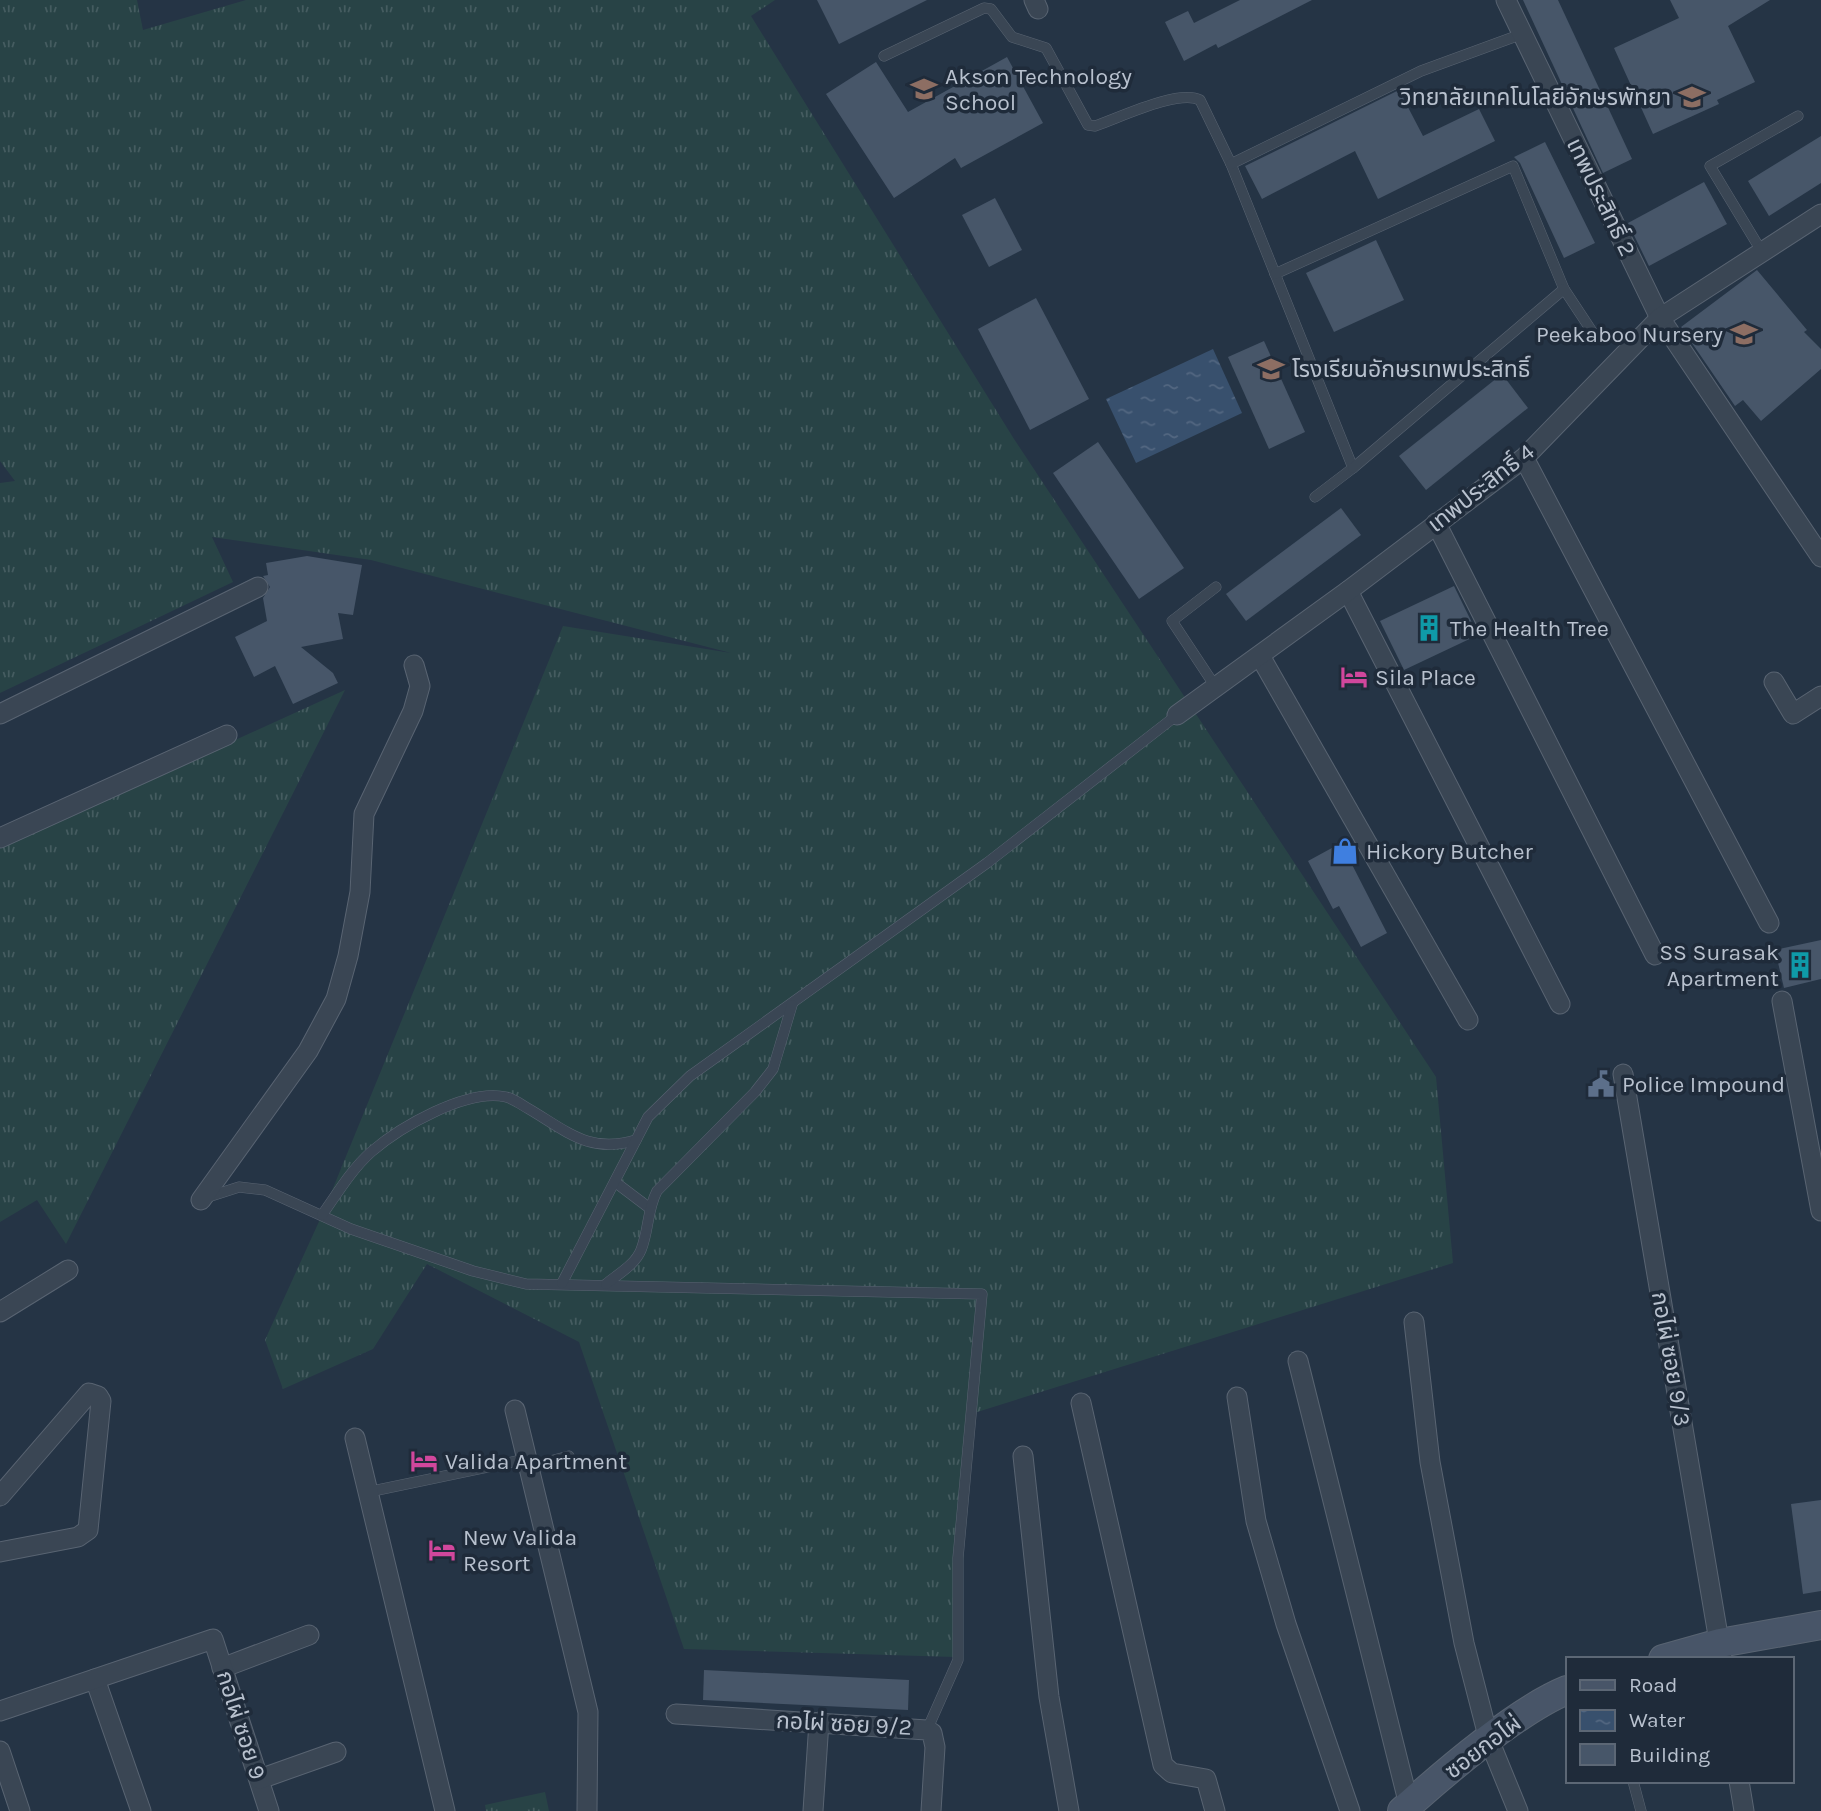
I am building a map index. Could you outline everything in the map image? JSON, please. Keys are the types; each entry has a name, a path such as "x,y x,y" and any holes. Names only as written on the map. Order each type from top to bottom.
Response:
{"street":[{"name":"เทพประสิทธิ์ 2","path":"1506,0 1660,318 1815,534 1821,557"},
{"name":"เทพประสิทธิ์ 4","path":"1177,715 1348,591 1524,458 1660,318 1821,214"},
{"path":"1524,458 1769,923"},
{"path":"1436,523 1655,955"},
{"path":"0,714 258,587"},
{"path":"1348,591 1560,1004"},
{"path":"1260,656 1468,1020"},
{"path":"201,1200 308,1051 335,999 348,956 360,892 364,814 413,711 420,686 414,665"},
{"path":"1774,682 1793,714 1821,696"},
{"path":"0,838 227,735"},
{"path":"1782,1001 1821,1211"},
{"name":"กอไผ่ ซอย 9/3","path":"1623,1074 1721,1651"},
{"path":"0,1312 68,1270"},
{"path":"1414,1322 1430,1462 1447,1561 1489,1740 1518,1811"},
{"path":"1298,1361 1406,1808"},
{"path":"0,1496 89,1393 98,1396 101,1401 88,1530 78,1537 0,1552"},
{"path":"1237,1397 1256,1521 1286,1624 1350,1811"},
{"path":"1081,1403 1163,1765 1172,1773 1206,1779 1215,1811"},
{"path":"515,1410 588,1712 587,1811"},
{"path":"355,1438 445,1811"},
{"path":"1023,1456 1049,1697 1069,1811"},
{"path":"1678,1657 1721,1651 1821,1625"},
{"path":"222,1668 309,1634"},
{"name":"กอไผ่ ซอย 9","path":"95,1679 213,1639 269,1811"},
{"path":"0,1711 95,1679 141,1811"},
{"name":"ซอยกอไผ่","path":"1406,1808 1489,1740 1553,1696 1566,1690"},
{"name":"กอไผ่ ซอย 9/2","path":"676,1714 927,1730 932,1733 935,1747 931,1811"},
{"path":"813,1811 820,1722"},
{"path":"0,1751 20,1811"},
{"path":"260,1779 336,1752"},
{"path":"1740,1783 1744,1811"}],"lane":[{"path":"884,56 984,8 992,9 1012,37 1021,43 1046,48 1088,125 1095,126 1173,98 1195,97 1206,106 1353,468"},
{"path":"1231,164 1421,71 1522,34"},
{"path":"1762,252 1710,166 1798,116"},
{"path":"1275,274 1513,166 1564,289 1597,339"},
{"path":"1315,497 1353,468 1564,289"},
{"path":"1215,686 1172,621 1216,587"},
{"path":"562,1283 648,1117 690,1076 987,863 1177,715"},
{"path":"606,1284 632,1263 642,1249 648,1207 657,1191 755,1092 773,1069 792,1004"},
{"path":"322,1215 346,1180 370,1153 428,1115 459,1103 493,1096 508,1097 585,1142 618,1145 636,1140"},
{"path":"615,1182 648,1207"},
{"path":"201,1200 239,1187 265,1190 322,1215 473,1271 527,1284 982,1294 958,1558 957,1660 927,1730"},
{"path":"368,1492 569,1456"},
{"path":"1634,1783 1641,1811"}],"green space":[{"path":"0,0 137,0 143,30 246,0 775,0 751,16 1014,439 1436,1077 1453,1263 974,1413 956,1657 684,1649 579,1342 427,1264 373,1349 283,1389 265,1340 322,1215 563,626 731,653 371,560 212,537 233,582 0,693 0,483 15,481 0,461"},
{"path":"345,690 66,1244 37,1200 0,1222 0,847"},
{"path":"545,1792 549,1811 486,1811 485,1805"}],"water":[{"path":"1213,349 1242,413 1136,463 1106,399"}],"building":[{"path":"817,0 927,0 839,44"},
{"path":"1240,0 1312,0 1218,48 1216,44 1184,61 1165,22 1188,11 1194,23"},
{"path":"1523,0 1558,0 1632,159 1603,173"},
{"path":"1670,0 1770,0 1728,26 1755,82 1717,100 1719,104 1653,134 1614,48 1679,18"},
{"path":"1007,57 1043,123 961,168 955,158 894,198 826,94 876,62 908,112"},
{"path":"1399,90 1423,136 1479,109 1495,141 1378,199 1355,151 1262,199 1245,166"},
{"path":"1821,136 1821,183 1769,216 1748,181"},
{"path":"1545,142 1595,243 1564,258 1520,163 1514,157"},
{"path":"1704,182 1727,224 1649,266 1628,223"},
{"path":"995,198 1022,250 989,267 962,215"},
{"path":"1376,240 1404,300 1334,332 1306,273"},
{"name":"Peekaboo Nursery","path":"1757,270 1807,330 1804,332 1821,349 1821,369 1761,421 1743,400 1735,406 1681,327"},
{"path":"1036,298 1089,399 1030,430 978,329"},
{"path":"1264,341 1305,432 1269,449 1228,357"},
{"path":"1502,374 1528,408 1426,490 1399,456"},
{"path":"1098,442 1184,568 1139,599 1053,473"},
{"path":"1341,508 1361,535 1246,621 1226,594"},
{"path":"307,556 362,565 353,615 338,613 343,639 301,647 333,673 338,683 293,704 275,666 254,677 235,637 267,621 263,598 270,587 263,576 268,575 266,563"},
{"name":"The Health Tree","path":"1454,586 1478,635 1404,670 1380,621"},
{"path":"1341,843 1387,933 1361,947 1339,906 1333,909 1308,861"},
{"name":"SS Surasak Apartment","path":"1821,940 1821,979 1784,988 1775,950"},
{"path":"1821,1500 1821,1591 1803,1594 1791,1504"},
{"path":"704,1670 909,1680 908,1710 703,1700"}],"place":[{"name":"Akson Technology School","path":"924,89"},
{"name":"วิทยาลัยเทคโนโลยีอักษรพัทยา","path":"1692,97"},
{"name":"Peekaboo Nursery","path":"1744,334"},
{"name":"โรงเรียนอักษรเทพประสิทธิ์","path":"1271,369"},
{"name":"The Health Tree","path":"1429,628"},
{"name":"Sila Place","path":"1354,677"},
{"name":"Hickory Butcher","path":"1345,851"},
{"name":"SS Surasak Apartment","path":"1800,965"},
{"name":"Police Impound","path":"1601,1084"},
{"name":"Valida Apartment","path":"424,1461"},
{"name":"New Valida Resort","path":"442,1550"}]}
